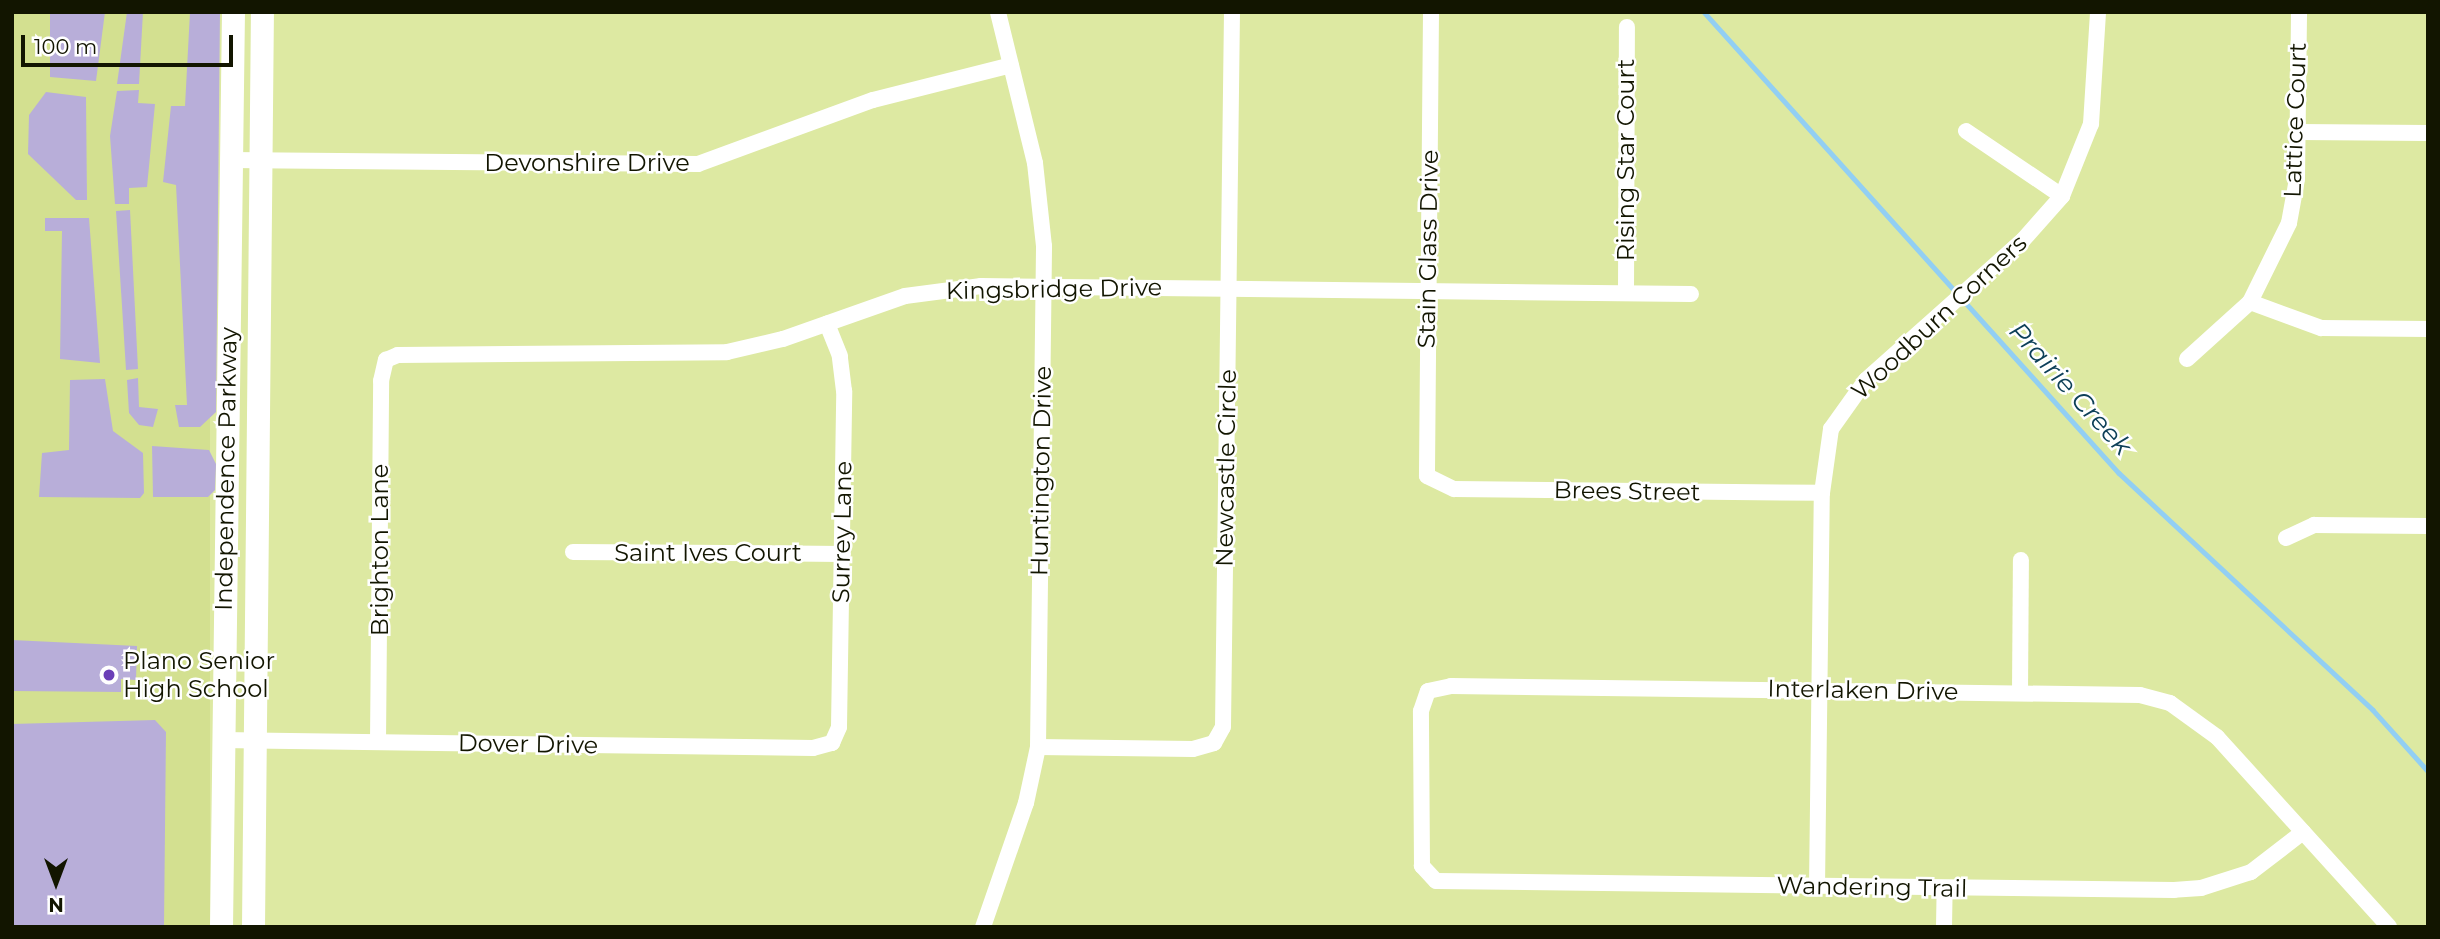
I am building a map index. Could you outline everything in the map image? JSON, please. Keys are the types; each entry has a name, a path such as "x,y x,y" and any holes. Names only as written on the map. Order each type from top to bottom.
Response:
{"main road":[{"name":"Independence Parkway","path":"221,927 233,12"},
{"name":"Independence Parkway","path":"253,927 262,12"}],"street":[{"name":"Huntington Drive","path":"983,927 1026,803 1038,747 1043,286 1039,184 998,12"},
{"name":"Newcastle Circle","path":"1038,747 1193,749 1220,737 1232,12"},
{"name":"Stain Glass Drive","path":"1431,12 1426,466 1433,483"},
{"name":"Woodburn Corners","path":"1817,887 1822,493 1825,446 1839,413 1866,380 1968,289 2062,196 2091,124 2098,12"},
{"name":"Lattice Court","path":"2187,359 2250,302 2289,223 2298,132 2299,12"},
{"name":"Rising Star Court","path":"1626,293 1627,27"},
{"name":"Devonshire Drive","path":"232,160 698,164 873,100 1011,65"},
{"path":"1966,131 2062,196"},
{"path":"2298,132 2428,133"},
{"name":"Kingsbridge Drive","path":"386,360 414,352 697,354 755,347 943,289 1043,286 1691,294"},
{"path":"2250,302 2321,328 2428,329"},
{"name":"Surrey Lane","path":"827,323 840,356 844,391 839,727 832,743"},
{"name":"Brighton Lane","path":"378,742 381,380 386,360"},
{"name":"Brees Street","path":"1433,483 1454,489 1822,493"},
{"path":"2286,538 2314,525 2428,526"},
{"name":"Saint Ives Court","path":"573,552 843,554"},
{"path":"2020,692 2021,560"},
{"name":"Interlaken Drive","path":"1426,875 1421,857 1421,711 1429,691 1451,686 2104,692 2170,703 2217,737 2389,927"},
{"name":"Dover Drive","path":"223,740 813,748 832,743"},
{"name":"Wandering Trail","path":"1426,875 1450,882 2201,888 2251,872 2303,832"},
{"path":"1944,927 1945,888"}],"shaded area":[{"name":"Plano Senior High School","path":"12,12 210,12 210,927 12,927"},
{"path":"50,12 105,12 96,81 50,77"},
{"path":"127,12 143,12 139,84 117,84"},
{"path":"190,12 220,12 216,412 200,427 179,427 175,405 187,405 176,185 163,182 171,106 185,106"},
{"path":"139,90 138,103 155,104 147,187 129,188 129,204 115,204 110,136 117,91"},
{"path":"46,92 86,97 87,200 76,200 28,154 29,115"},
{"path":"130,210 138,369 126,370 116,211"},
{"path":"45,218 89,218 100,363 60,359 62,231 45,231"},
{"path":"138,378 139,407 158,409 153,427 139,425 129,413 127,380"},
{"path":"105,379 113,431 143,453 144,493 140,498 39,497 42,453 69,450 70,380"},
{"path":"152,446 209,450 216,464 215,490 208,497 153,497"},
{"path":"12,640 137,646 136,680 121,679 121,692 12,691"},
{"path":"155,720 166,732 164,927 12,927 12,724"}],"waterway":[{"name":"Prairie Creek","path":"1704,12 2119,473 2373,710 2428,771"}],"place":[{"name":"Plano Senior High School","path":"109,675"}]}
